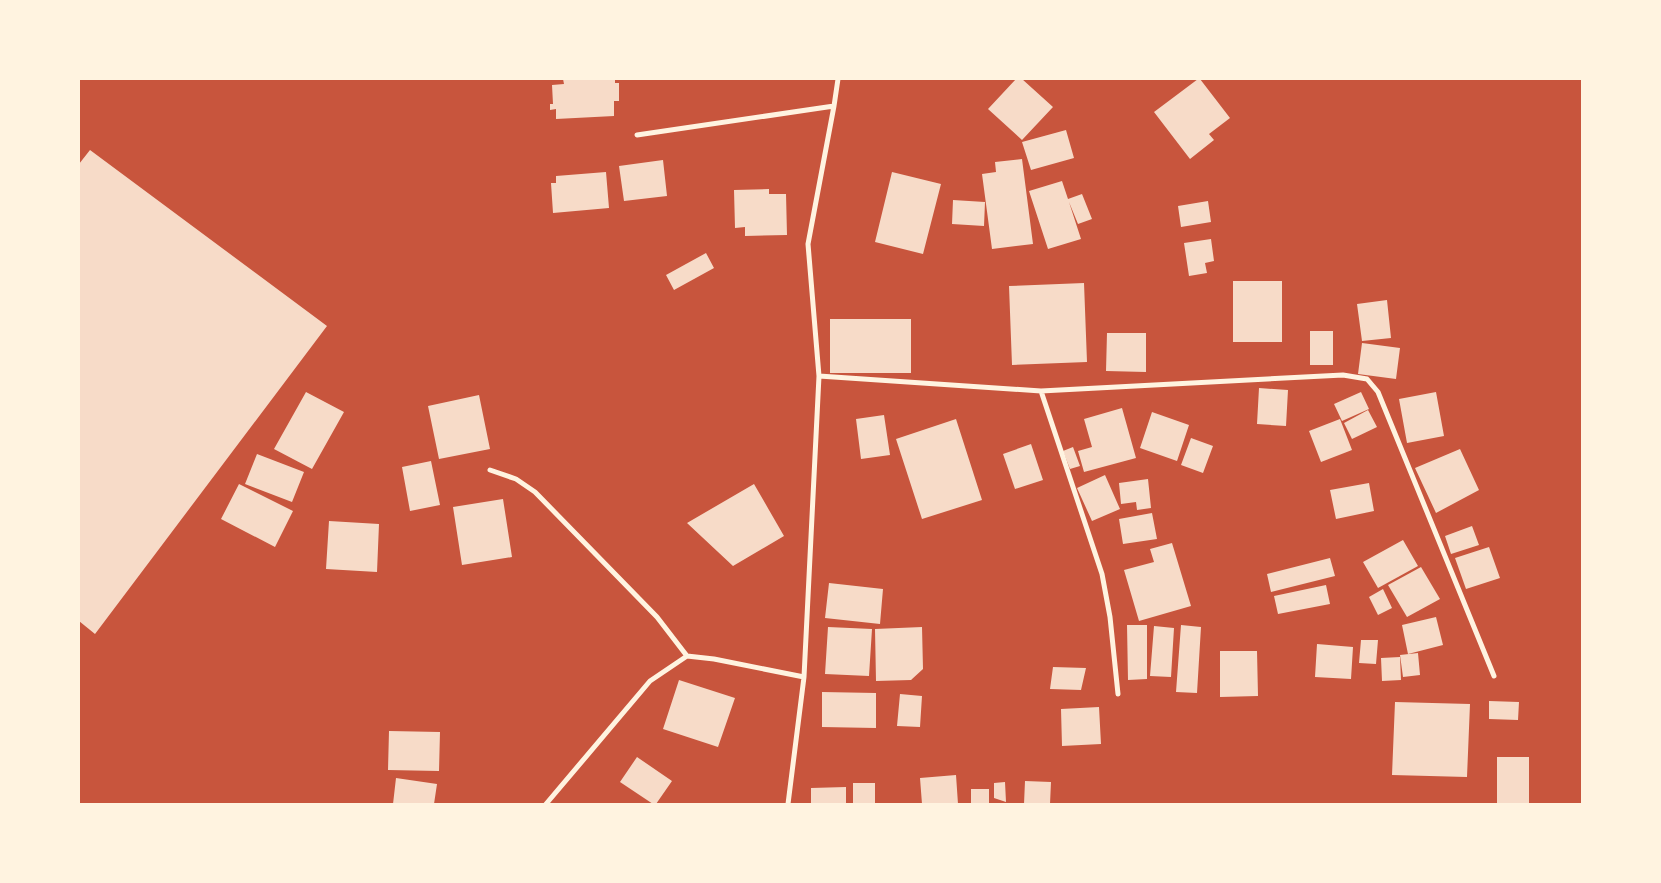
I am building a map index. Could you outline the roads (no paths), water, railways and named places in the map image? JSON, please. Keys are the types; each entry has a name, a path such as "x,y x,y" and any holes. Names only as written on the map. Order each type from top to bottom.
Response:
{"street":[{"path":"788,804 804,677 819,376 808,244 838,79"},
{"path":"636,135 834,106"},
{"path":"819,376 1041,391 1343,375 1367,380 1378,392 1494,676"},
{"path":"1041,391 1102,574 1110,617 1118,694"},
{"path":"490,470 516,478 535,492 657,617 687,656"},
{"path":"546,804 650,681 687,656 714,658 804,677"}]}
